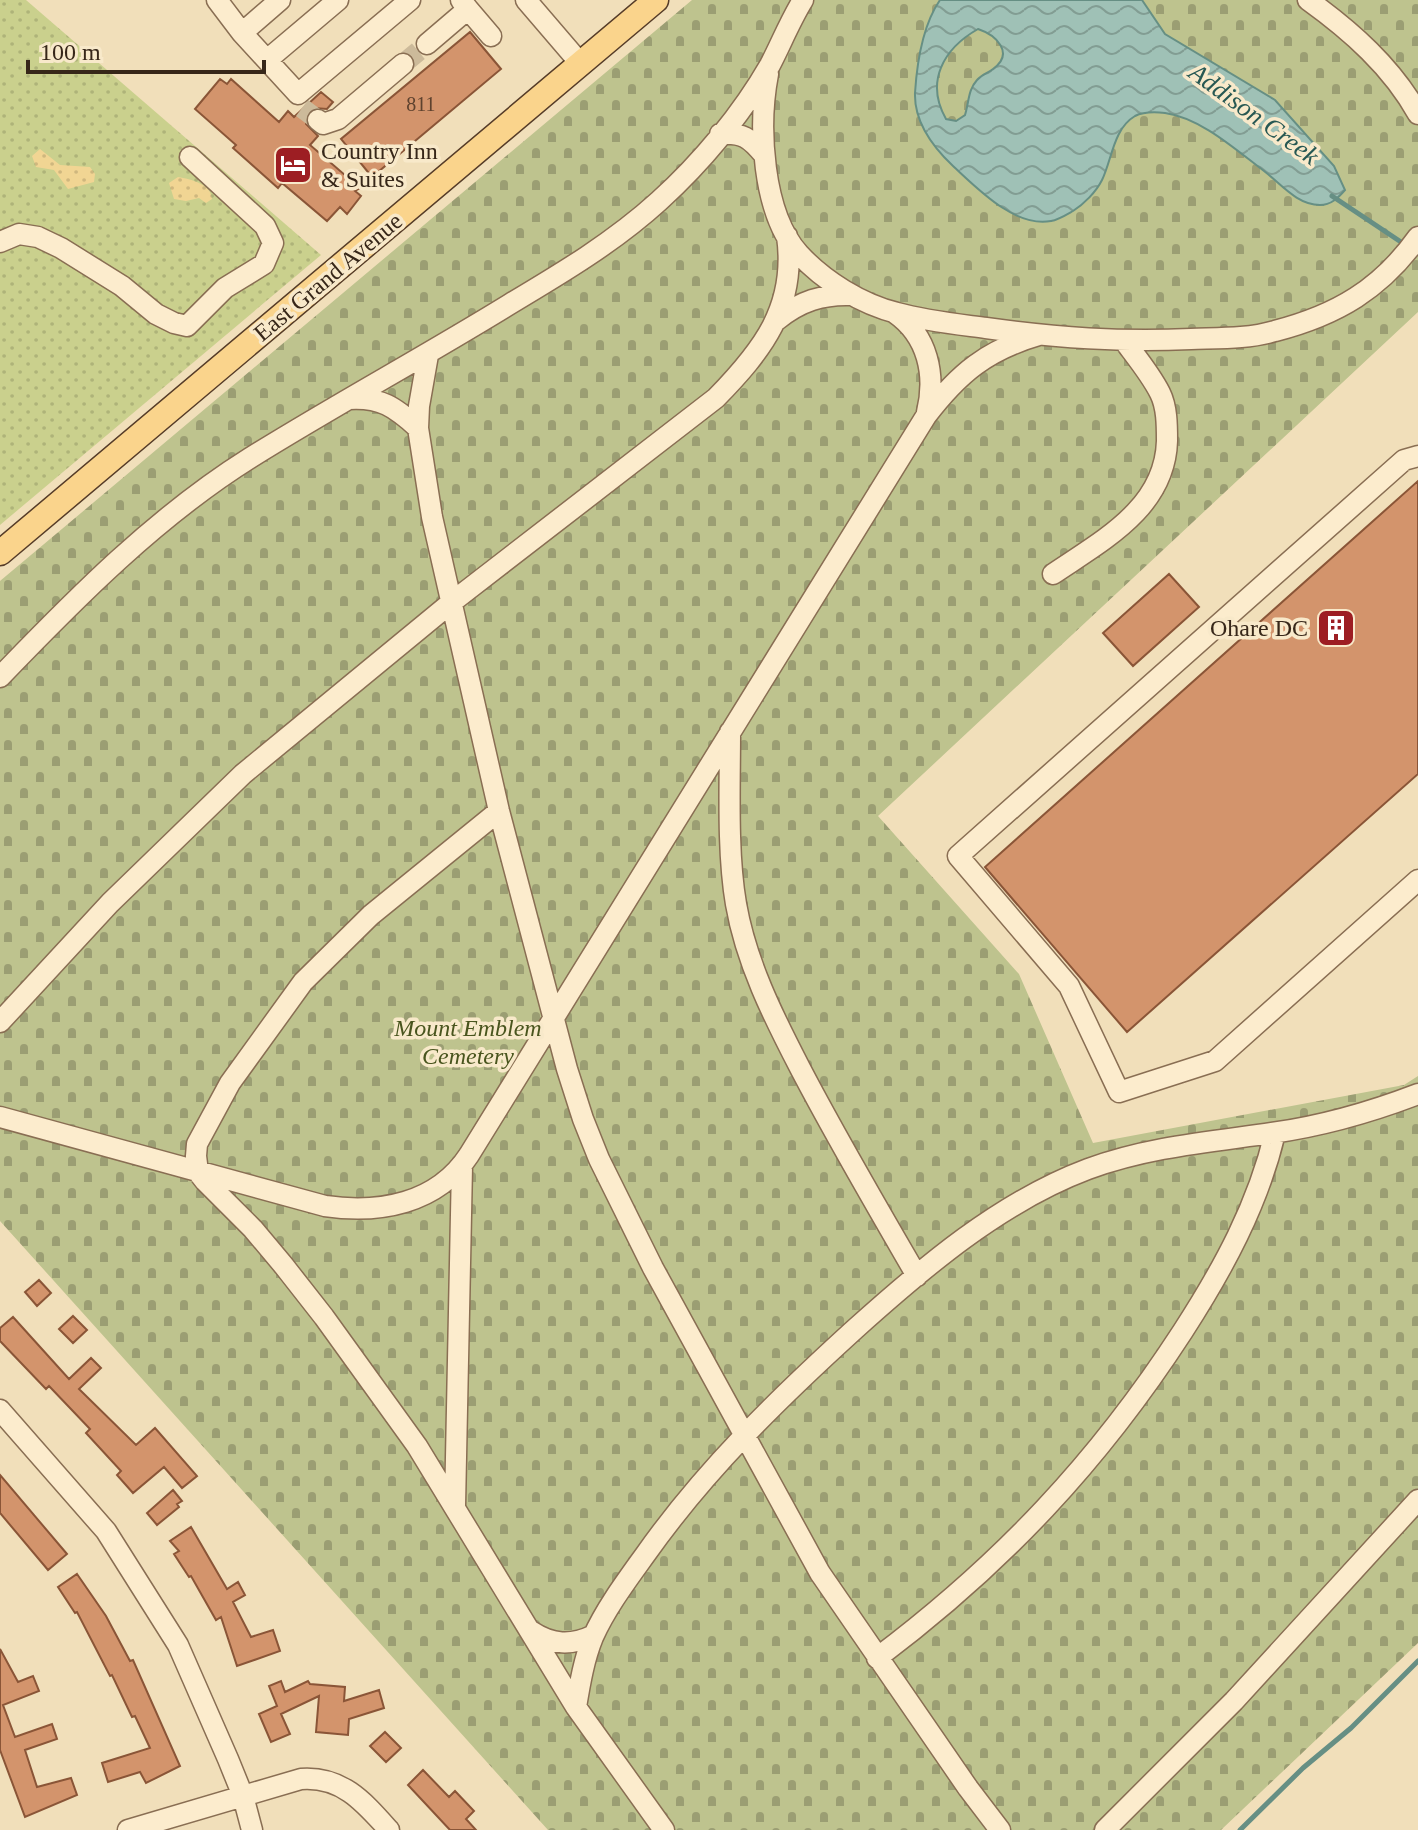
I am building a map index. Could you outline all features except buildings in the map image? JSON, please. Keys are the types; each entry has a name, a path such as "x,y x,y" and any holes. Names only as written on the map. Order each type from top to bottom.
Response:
{"main road":[{"name":"East Grand Avenue","path":"0,553 656,0"}],"street":[{"path":"217,0 242,33 323,124 338,119 403,64"},
{"path":"242,33 280,0"},
{"path":"267,60 338,0"},
{"path":"306,107 410,0"},
{"path":"526,0 580,63"},
{"path":"0,677 94,584 184,504 249,459 428,355 613,239 661,200 720,134 770,64 803,0"},
{"path":"1308,0 1369,50 1394,78 1418,114"},
{"path":"427,44 464,4 491,36"},
{"path":"770,64 763,98 764,155 769,185 787,236 789,252 786,288 777,320"},
{"path":"720,134 740,133 764,155"},
{"path":"0,242 19,234 38,237 122,286 156,314 187,326 225,288 264,264 273,243 265,226 190,157"},
{"path":"787,236 799,253 851,295 895,313 1039,335 1125,342 1231,338 1272,332 1305,322 1344,305 1372,287 1402,259 1418,237"},
{"path":"0,1022 110,903 243,774 452,602 716,398 748,363 777,320 788,310 813,299 851,295"},
{"path":"895,313 913,328 926,353 932,384 926,416"},
{"path":"0,1117 325,1206 365,1211 422,1196 453,1176 553,1020 926,416 951,386 982,358 1012,343 1039,335"},
{"path":"1053,574 1120,528 1140,509 1157,486 1166,455 1168,422 1161,394 1125,342"},
{"path":"428,355 418,428 424,476 499,811 553,1020 583,1119 599,1159 646,1254 820,1573 1000,1830"},
{"path":"349,399 381,401 405,415 418,428"},
{"path":"1418,456 1404,460 958,856 1069,986 1119,1092 1215,1061 1418,880"},
{"path":"730,732 735,902 748,949 773,1016 822,1110 917,1276"},
{"path":"499,811 391,897 303,982 230,1083 206,1125 197,1144 198,1172 253,1229 324,1317 417,1446 576,1707 664,1830"},
{"path":"576,1707 594,1635 631,1573 668,1522 743,1435 818,1363 917,1276 1017,1204 1086,1170 1152,1149 1275,1133 1367,1113 1418,1094"},
{"path":"877,1658 938,1611 1001,1555 1058,1496 1124,1416 1195,1312 1243,1226 1258,1193 1275,1133"},
{"path":"455,1506 462,1166"},
{"path":"0,1410 111,1538 185,1659 243,1796 252,1830"},
{"path":"1105,1830 1234,1701 1418,1500"},
{"path":"529,1630 545,1640 560,1643 582,1641 594,1635"},
{"path":"128,1830 301,1779 315,1778 344,1786 363,1801 389,1830"}],"green space":[{"path":"0,0 26,0 321,255 0,525"},
{"name":"Mount Emblem Cemetery","path":"692,0 1418,0 1418,312 878,816 1019,974 1093,1143 1404,1085 1418,1076 1418,1643 1221,1830 548,1830 0,1221 0,581"}],"sand":[{"path":"40,149 60,165 90,167 95,174 94,182 68,189 54,170 36,167 32,156"},
{"path":"178,177 204,186 212,199 206,203 199,198 186,201 174,199 169,183"}],"water":[{"path":"940,0 1142,0 1165,34 1275,100 1334,166 1345,190 1328,204 1304,202 1205,128 1178,116 1150,113 1135,116 1122,129 1102,180 1081,205 1054,220 1037,222 1010,212 985,195 938,151 921,124 915,93 917,69 934,10","holes":["978,29 1000,45 1002,57 974,84 965,115 956,121 946,119 937,92 941,68 955,46"]}],"waterway":[{"name":"Addison Creek","path":"1332,196 1407,246"},
{"path":"1240,1830 1303,1768 1351,1728 1418,1661"}],"tunnel":[{"path":"403,64 427,44"},
{"path":"302,108 318,120"}],"place":[{"name":"Country Inn & Suites","path":"293,165"},
{"name":"Ohare DC","path":"1336,628"}]}
